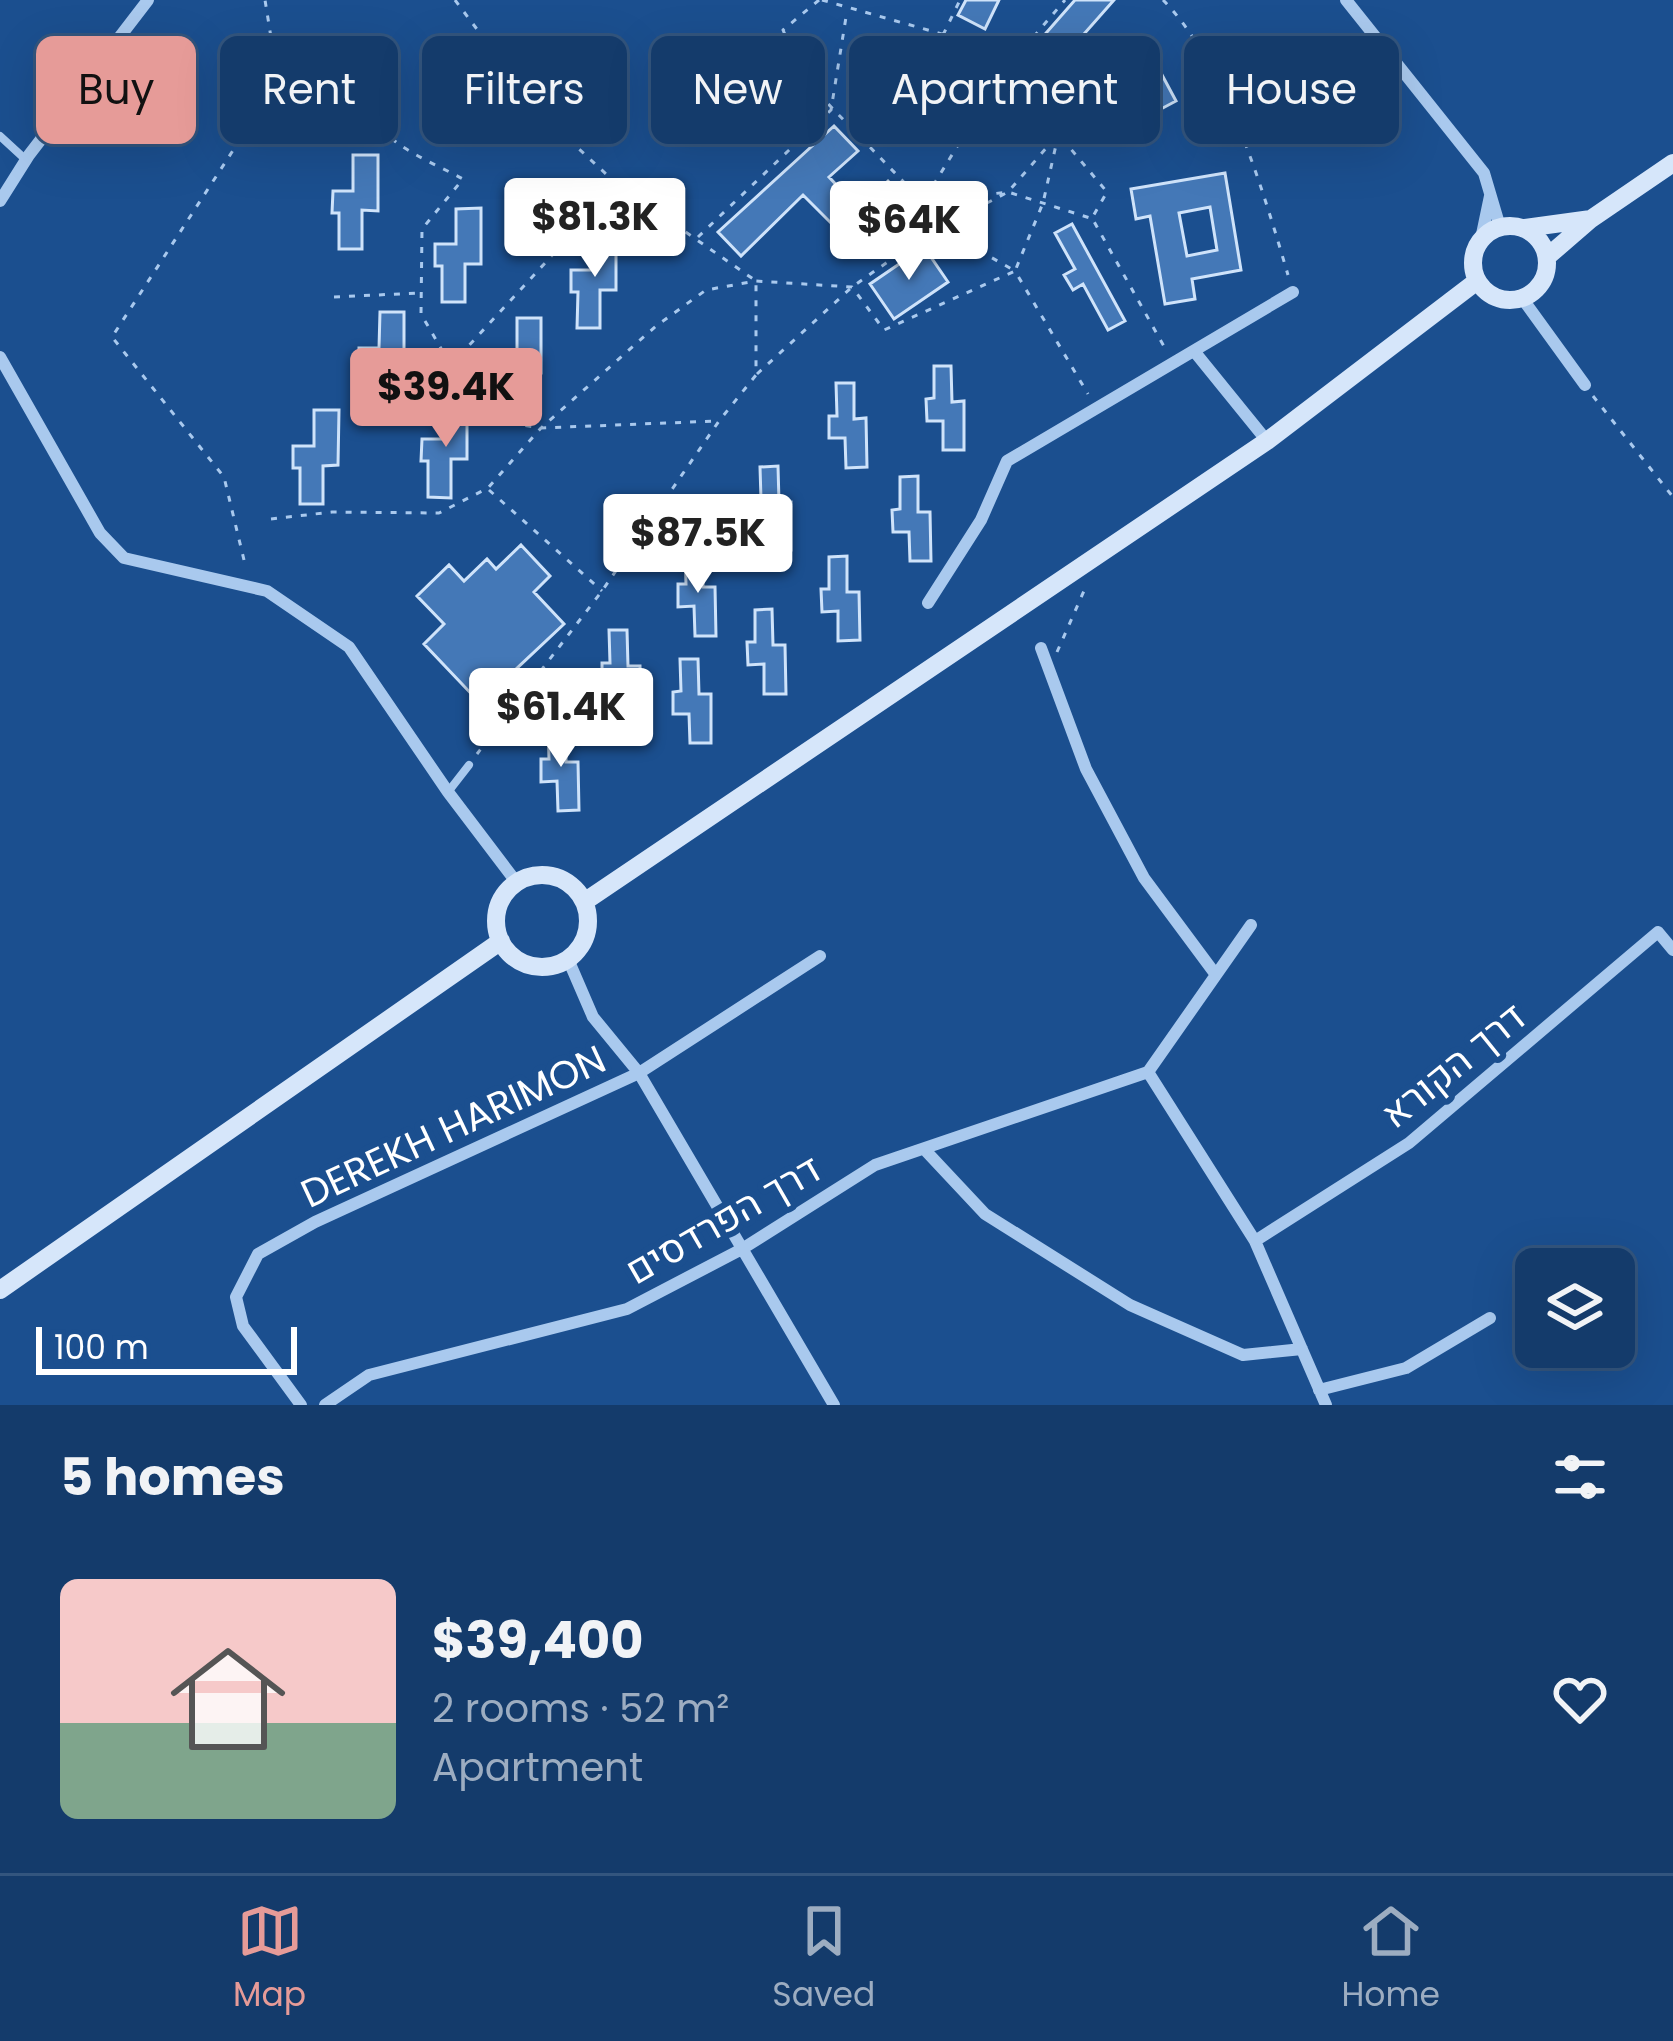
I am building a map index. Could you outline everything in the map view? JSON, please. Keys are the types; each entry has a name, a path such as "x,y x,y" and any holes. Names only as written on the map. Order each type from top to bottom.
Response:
{"main road":[{"path":"1547,257 1665,167 1673,153"},
{"path":"1525,228 1543,245 1547,257 1542,282 1522,298 1492,296 1477,281 1473,259 1481,239 1500,227 1591,219"},
{"path":"584,902 1267,440 1477,281"},
{"path":"532,877 562,880 584,902 588,927 568,959 556,965 530,966 508,952 501,941 497,915 508,891 518,883 532,877"},
{"path":"0,1290 501,941"}],"street":[{"path":"0,201 148,0"},
{"path":"1346,0 1484,172 1500,227"},
{"path":"1481,239 1491,189"},
{"path":"928,603 981,520 1007,461 1293,292"},
{"path":"1522,298 1585,385"},
{"path":"1194,351 1267,440"},
{"path":"0,357 100,533 124,558 267,591 350,647 448,792 518,883"},
{"path":"1041,648 1086,769 1144,878 1216,975"},
{"path":"1251,925 1148,1072 1255,1241 1326,1405"},
{"name":"דרך הקורא","path":"1255,1241 1409,1143 1658,932 1673,950"},
{"name":"DEREKH HARIMON","path":"301,1405 243,1327 236,1297 258,1254 315,1222 639,1073 820,956"},
{"path":"568,959 593,1017 639,1073 834,1405"},
{"name":"דרך הפרדסים","path":"325,1405 369,1375 627,1309 742,1249 875,1165 1148,1072"},
{"path":"925,1150 985,1214 1130,1305 1243,1355 1301,1349"},
{"path":"1319,1390 1406,1368 1490,1318"}],"lane":[{"path":"0,136 26,160"},
{"path":"448,792 469,765"}],"path":[{"path":"265,0 271,36"},
{"path":"455,0 540,113 617,185 756,281"},
{"path":"923,202 806,81 783,30 821,0 943,35 960,0"},
{"path":"1034,36 1065,0"},
{"path":"1163,0 1213,73 1271,217 1293,292"},
{"path":"697,238 830,110 848,7"},
{"path":"398,143 463,178 422,229 421,314 451,365 496,421 541,428 719,421"},
{"path":"237,144 112,337 224,477 244,560"},
{"path":"922,237 923,202 959,144"},
{"path":"469,765 602,591 756,375 852,287 922,237 1008,193 1050,144"},
{"path":"271,519 332,512 439,513 488,488 541,428 656,326 706,290 756,281 852,287 884,330 1015,271 1043,203 1057,144"},
{"path":"1067,144 1107,192 1092,218"},
{"path":"451,365 617,185"},
{"path":"923,202 1008,193 1092,218 1173,362"},
{"path":"940,227 1015,271 1095,406"},
{"path":"756,281 756,375"},
{"path":"334,297 421,293"},
{"path":"1585,385 1673,496"},
{"path":"488,488 602,591"}],"building":[{"path":"966,0 999,0 985,29 958,15"},
{"path":"1075,0 1114,0 1082,36 1043,36"},
{"path":"1160,74 1176,101 1160,110"},
{"path":"834,126 858,151 829,177 859,209 888,181 901,194 851,243 803,195 741,256 718,232 814,144 825,144 825,134"},
{"path":"353,155 378,155 378,211 362,210 362,249 339,249 339,213 332,213 333,191 353,191"},
{"path":"1225,173 1241,270 1192,279 1195,299 1165,304 1150,216 1136,219 1131,189","holes":["1210,207 1217,250 1187,256 1179,213"]},
{"path":"481,208 481,264 465,264 465,302 442,302 442,266 435,266 435,244 456,244 456,209"},
{"path":"1072,224 1125,321 1108,330 1083,284 1073,290 1064,275 1075,269 1055,233"},
{"path":"592,234 616,234 616,290 600,290 600,328 577,328 578,292 571,292 571,270 592,270"},
{"path":"924,247 948,282 894,319 870,284"},
{"path":"380,312 404,312 404,368 388,368 388,406 365,406 366,370 359,370 359,348 379,348"},
{"path":"517,318 541,318 541,373 525,373 525,412 502,412 503,376 496,376 496,353 517,353"},
{"path":"934,366 951,366 952,402 964,401 964,450 943,450 943,421 927,421 926,399 934,398"},
{"path":"836,383 854,383 854,419 866,418 867,467 846,468 845,438 829,438 829,416 837,416"},
{"path":"443,403 467,403 467,459 451,459 451,498 428,497 428,461 421,461 422,439 442,439"},
{"path":"314,410 339,410 338,465 323,466 323,504 300,504 300,468 293,468 293,446 314,446"},
{"path":"778,466 779,502 791,502 791,550 770,551 769,521 753,521 753,499 761,499 760,467"},
{"path":"918,476 918,512 930,512 931,561 910,561 909,532 893,532 892,510 900,509 900,477"},
{"path":"521,545 550,576 534,592 564,624 480,703 424,644 444,624 417,596 449,565 464,581 487,559 496,569"},
{"path":"703,551 703,587 715,587 716,636 695,636 694,606 678,607 678,584 686,584 685,552"},
{"path":"847,556 847,592 859,592 860,640 838,641 838,611 822,612 821,589 829,589 829,557"},
{"path":"772,609 773,645 785,645 786,694 764,694 764,664 748,665 747,642 755,642 755,610"},
{"path":"609,630 627,630 628,666 640,666 641,715 619,715 619,685 602,686 602,663 610,663"},
{"path":"680,659 698,659 699,694 711,694 711,743 690,743 689,714 673,714 673,692 681,691"},
{"path":"548,726 566,726 566,762 578,762 579,810 558,811 557,781 541,782 541,759 549,759"}]}
